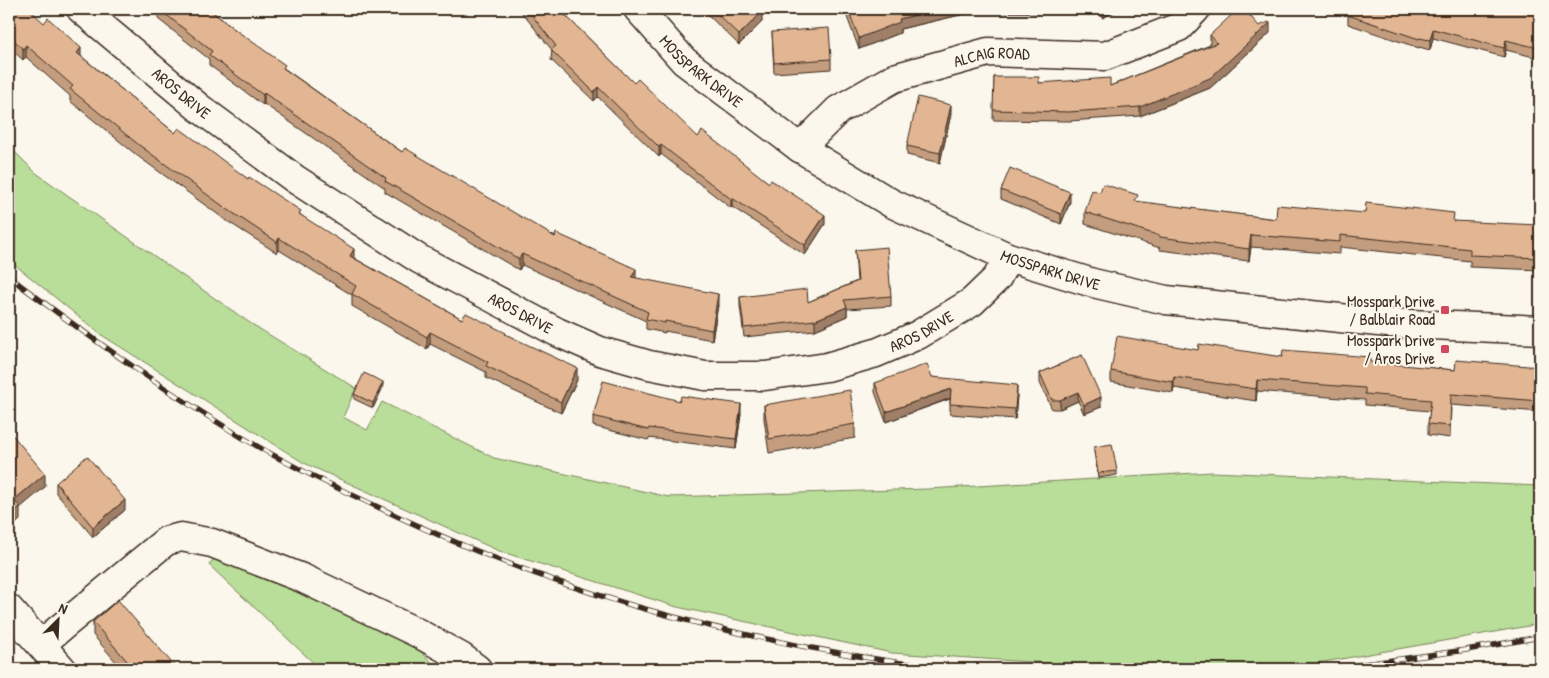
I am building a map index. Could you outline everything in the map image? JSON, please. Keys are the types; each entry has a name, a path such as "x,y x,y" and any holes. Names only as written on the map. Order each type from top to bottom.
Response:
{"street":[{"name":"AROS DRIVE","path":"81,9 198,107 295,179 419,259 557,332 600,352 649,365 706,376 766,376 827,367 876,353 918,335 972,302 997,278 1008,257"},
{"name":"MOSSPARK DRIVE","path":"638,9 684,61 800,148 891,203 1008,257 1093,283 1166,300 1388,323 1540,330"},
{"name":"ALCAIG ROAD","path":"800,148 838,110 894,78 988,52 1105,56 1179,27 1196,9"},
{"path":"40,644 166,540 181,537 212,543 302,578 418,633 461,657 478,669"},
{"path":"9,609 62,669"}],"green space":[{"path":"9,146 36,173 250,323 356,388 343,417 367,430 382,402 494,458 669,497 928,489 1212,472 1540,486 1540,624 1318,663 1139,669 892,653 677,607 499,551 304,463 100,334 9,260"},
{"path":"223,547 420,651 439,669 320,669 209,565"}],"building":[{"path":"9,9 29,9 44,23 48,18 81,48 77,53 175,133 179,128 248,179 249,177 301,211 299,214 354,249 350,256 462,319 466,313 505,334 577,368 561,402 486,366 488,362 430,332 427,337 352,294 356,286 279,238 277,242 227,209 139,145 70,89 73,86 26,45 23,49 9,35"},
{"path":"159,9 209,9 285,65 283,68 402,152 405,148 555,237 556,233 636,269 632,277 718,294 712,330 646,319 648,312 522,254 519,259 385,181 386,178 264,93 263,95 209,55 212,51"},
{"path":"527,9 562,9 560,10 634,83 638,79 698,137 702,131 769,183 771,180 825,215 805,245 731,199 661,145 659,147 598,87 594,92 551,50 556,46"},
{"path":"712,9 758,9 762,12 739,35"},
{"path":"848,9 940,9 899,19 900,22 859,38"},
{"path":"1238,9 1244,9 1259,26 1270,23 1210,78 1140,107 1069,112 993,110 994,77 1039,77 1039,83 1110,78 1110,86 1217,43 1210,35"},
{"path":"1350,9 1511,9 1525,12 1525,10 1540,13 1540,38 1538,48 1506,40 1504,48 1433,29 1430,40 1419,39 1348,15"},
{"path":"829,28 831,59 774,63 772,32"},
{"path":"918,97 951,105 940,153 907,146"},
{"path":"1010,168 1070,192 1061,214 1001,190"},
{"path":"1103,184 1138,195 1135,201 1276,219 1277,205 1365,213 1366,203 1454,213 1453,221 1538,225 1537,237 1540,237 1540,258 1470,255 1470,249 1340,235 1340,242 1251,235 1249,249 1160,237 1085,212 1092,190 1100,192"},
{"path":"887,247 891,296 844,300 847,307 815,320 744,328 740,297 807,289 808,302 858,281 855,250"},
{"path":"1117,336 1198,350 1199,344 1282,357 1283,350 1370,357 1370,362 1455,370 1456,360 1540,367 1540,401 1451,394 1450,426 1428,424 1431,400 1365,394 1365,388 1257,380 1256,389 1174,377 1173,382 1111,371"},
{"path":"1082,355 1101,397 1084,405 1078,392 1060,400 1052,400 1040,373"},
{"path":"927,364 932,377 1017,385 1015,409 950,404 951,389 886,412 875,383"},
{"path":"364,373 383,382 373,403 354,394"},
{"path":"603,381 680,401 681,396 741,404 736,439 649,428 648,430 593,416"},
{"path":"850,390 855,424 769,439 764,405"},
{"path":"9,431 45,474 14,500 20,507 9,516"},
{"path":"1112,444 1117,471 1098,473 1094,447"},
{"path":"87,456 125,500 93,527 56,483"},
{"path":"118,600 177,669 134,669 93,622"}],"railway":[{"path":"9,275 70,322 170,392 241,437 319,479 455,542 556,581 666,615 721,629 833,652 947,669"},
{"path":"1328,669 1466,650 1540,637"}],"place":[{"name":"Mosspark Drive / Balblair Road","path":"1445,310"},
{"name":"Mosspark Drive / Aros Drive","path":"1445,349"}]}
